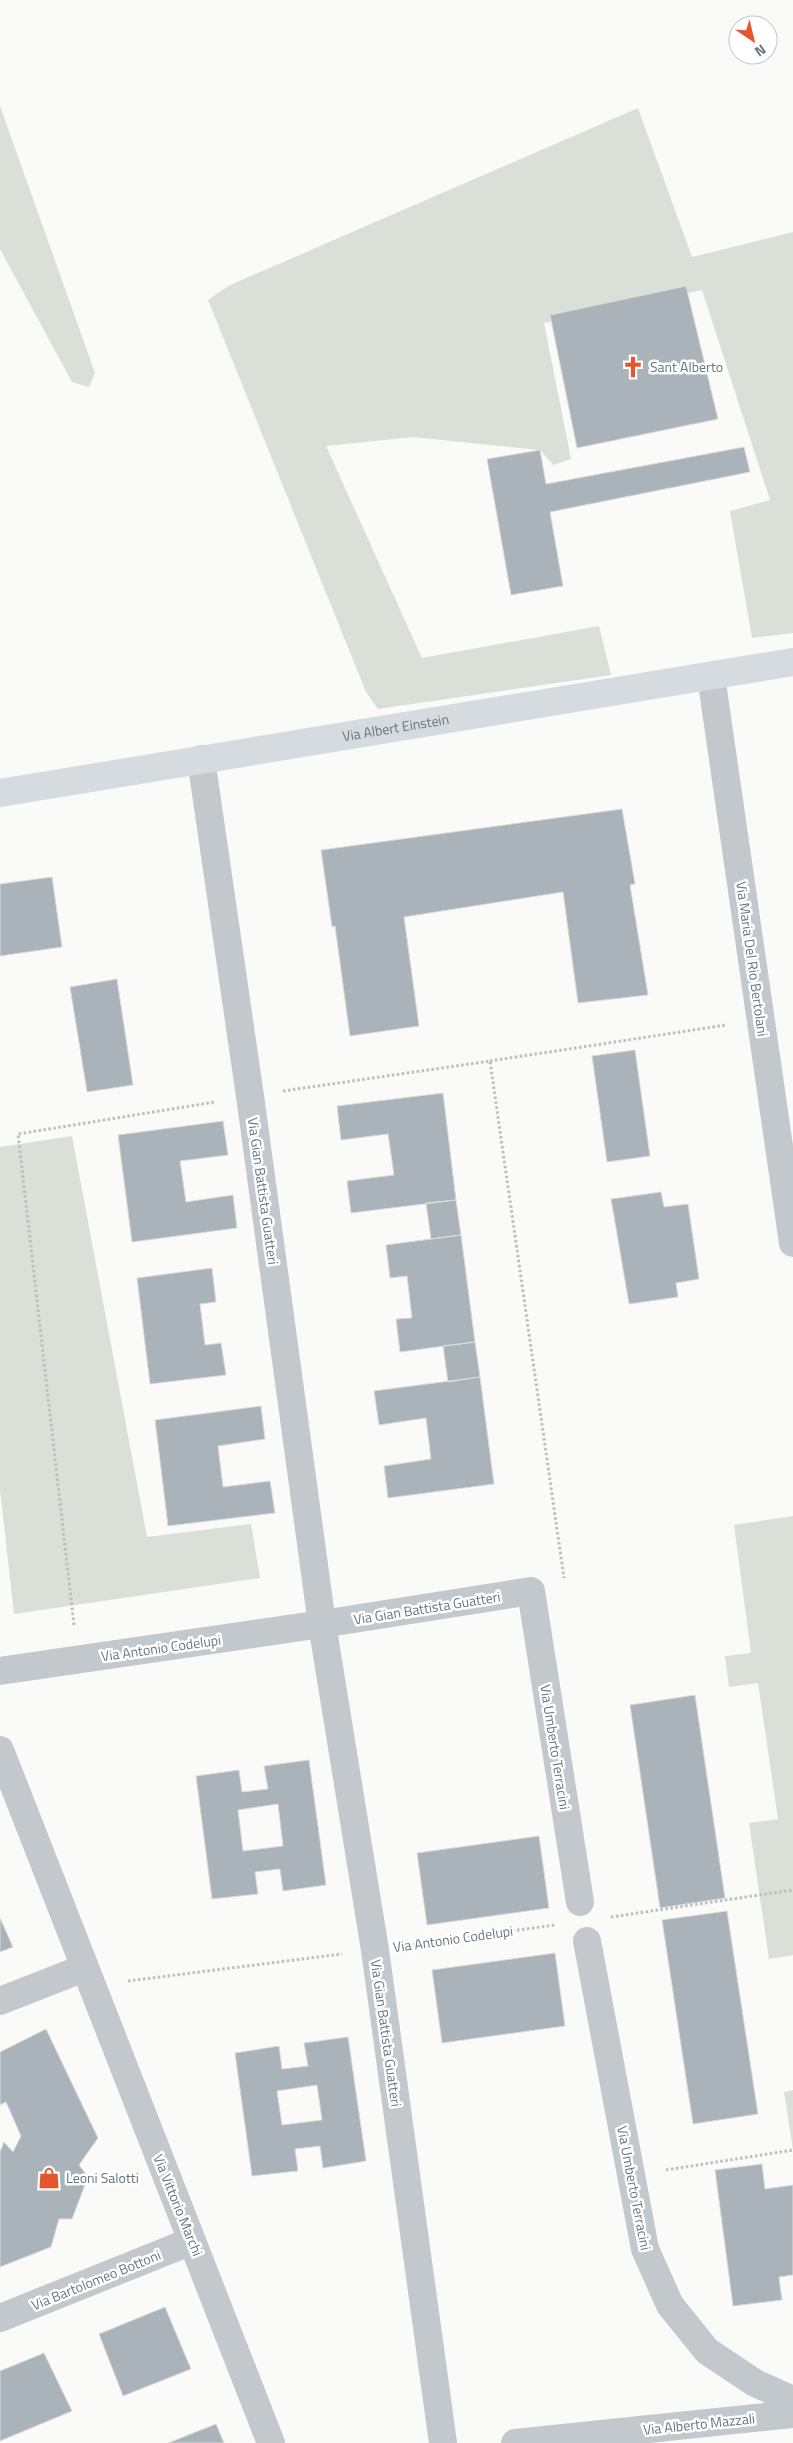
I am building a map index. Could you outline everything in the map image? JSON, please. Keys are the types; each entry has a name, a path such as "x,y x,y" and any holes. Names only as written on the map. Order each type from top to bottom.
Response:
{"main road":[{"name":"Via Albert Einstein","path":"0,793 793,662"}],"street":[{"name":"Via Maria Del Rio Bertolani","path":"711,676 793,1243"},
{"name":"Via Gian Battista Guatteri","path":"201,759 250,1096 322,1624 376,1960 443,2443"},
{"name":"Via Gian Battista Guatteri","path":"322,1624 531,1591"},
{"name":"Via Umberto Terracini","path":"531,1591 572,1913"},
{"name":"Via Antonio Codelupi","path":"0,1672 322,1624"},
{"name":"Via Vittorio Marchi","path":"0,1750 271,2443"},
{"name":"Via Umberto Terracini","path":"587,1941 644,2248 670,2305 707,2351 755,2383 793,2400"},
{"path":"0,2001 84,1968"},
{"name":"Via Bartolomeo Bottoni","path":"0,2318 192,2241"},
{"name":"Via Alberto Mazzali","path":"515,2443 793,2414"}],"path":[{"path":"490,1061 760,1020"},
{"path":"603,1918 793,1890"},
{"name":"Via Antonio Codelupi","path":"84,1968 130,1982 376,1960 572,1913"},
{"path":"631,2175 793,2150"}],"shaded area":[{"path":"0,106 95,373 89,387 72,382 0,249"},
{"path":"638,108 692,257 793,232 793,633 752,638 730,511 770,500 702,290 544,323 571,459 553,465 540,450 413,437 326,446 422,658 599,626 611,675 378,709 366,692 208,300 228,286"},
{"path":"72,1136 147,1537 251,1524 260,1578 14,1614 0,1490 0,1147"},
{"path":"793,1516 793,1955 769,1959 749,1823 778,1819 758,1683 729,1687 725,1656 751,1653 734,1525"},
{"path":"793,2090 793,2150 784,2092"}],"building":[{"name":"Sant Alberto","path":"686,286 718,419 577,448 550,315"},
{"path":"744,447 750,472 550,512 563,586 511,595 487,459 540,450 546,484"},
{"path":"622,809 635,884 630,885 648,995 578,1003 563,892 404,917 419,1026 350,1036 335,926 332,927 321,850"},
{"path":"52,877 62,947 0,956 0,884"},
{"path":"117,979 133,1085 87,1092 70,987"},
{"path":"635,1050 650,1156 607,1162 592,1056"},
{"path":"443,1093 456,1200 351,1213 347,1181 394,1175 388,1134 341,1140 337,1106"},
{"path":"223,1121 228,1155 180,1161 186,1202 233,1195 237,1228 132,1242 118,1135"},
{"path":"661,1192 664,1207 688,1204 699,1279 676,1283 678,1297 629,1304 611,1199"},
{"path":"456,1200 461,1235 431,1239 426,1203"},
{"path":"461,1235 475,1342 400,1352 396,1319 412,1318 407,1276 390,1278 386,1245"},
{"path":"212,1268 216,1302 200,1304 205,1345 221,1343 226,1375 150,1384 137,1278"},
{"path":"475,1342 480,1377 448,1382 443,1346"},
{"path":"480,1377 494,1484 388,1498 384,1466 431,1459 426,1418 379,1425 374,1391"},
{"path":"261,1406 265,1439 218,1446 223,1487 270,1481 275,1513 168,1526 155,1420"},
{"path":"695,1695 725,1898 660,1908 630,1705"},
{"path":"309,1760 326,1885 283,1891 280,1869 255,1872 258,1894 212,1899 196,1776 239,1770 242,1792 268,1789 264,1766","holes":["278,1804 283,1846 243,1851 238,1810"]},
{"path":"539,1836 549,1908 427,1925 417,1853"},
{"path":"727,1911 758,2114 693,2124 662,1920"},
{"path":"0,1918 13,1947 0,1952"},
{"path":"555,1953 565,2026 442,2043 432,1970"},
{"path":"46,2029 98,2138 79,2165 88,2177 72,2219 59,2219 51,2247 0,2267 0,2152 4,2142 13,2152 21,2136 6,2102 0,2105 0,2052"},
{"path":"348,2037 366,2161 323,2168 320,2146 295,2149 298,2171 252,2176 235,2053 279,2046 282,2069 308,2066 304,2043","holes":["317,2085 322,2120 282,2125 277,2091"]},
{"path":"762,2164 765,2189 793,2185 793,2275 779,2277 782,2300 733,2306 715,2170"},
{"path":"165,2307 191,2369 123,2396 99,2334"},
{"path":"44,2353 72,2411 0,2441 0,2371"},
{"path":"216,2424 224,2443 168,2443"}],"place":[{"name":"Sant Alberto","path":"633,367"},
{"name":"Leoni Salotti","path":"49,2178"}]}
